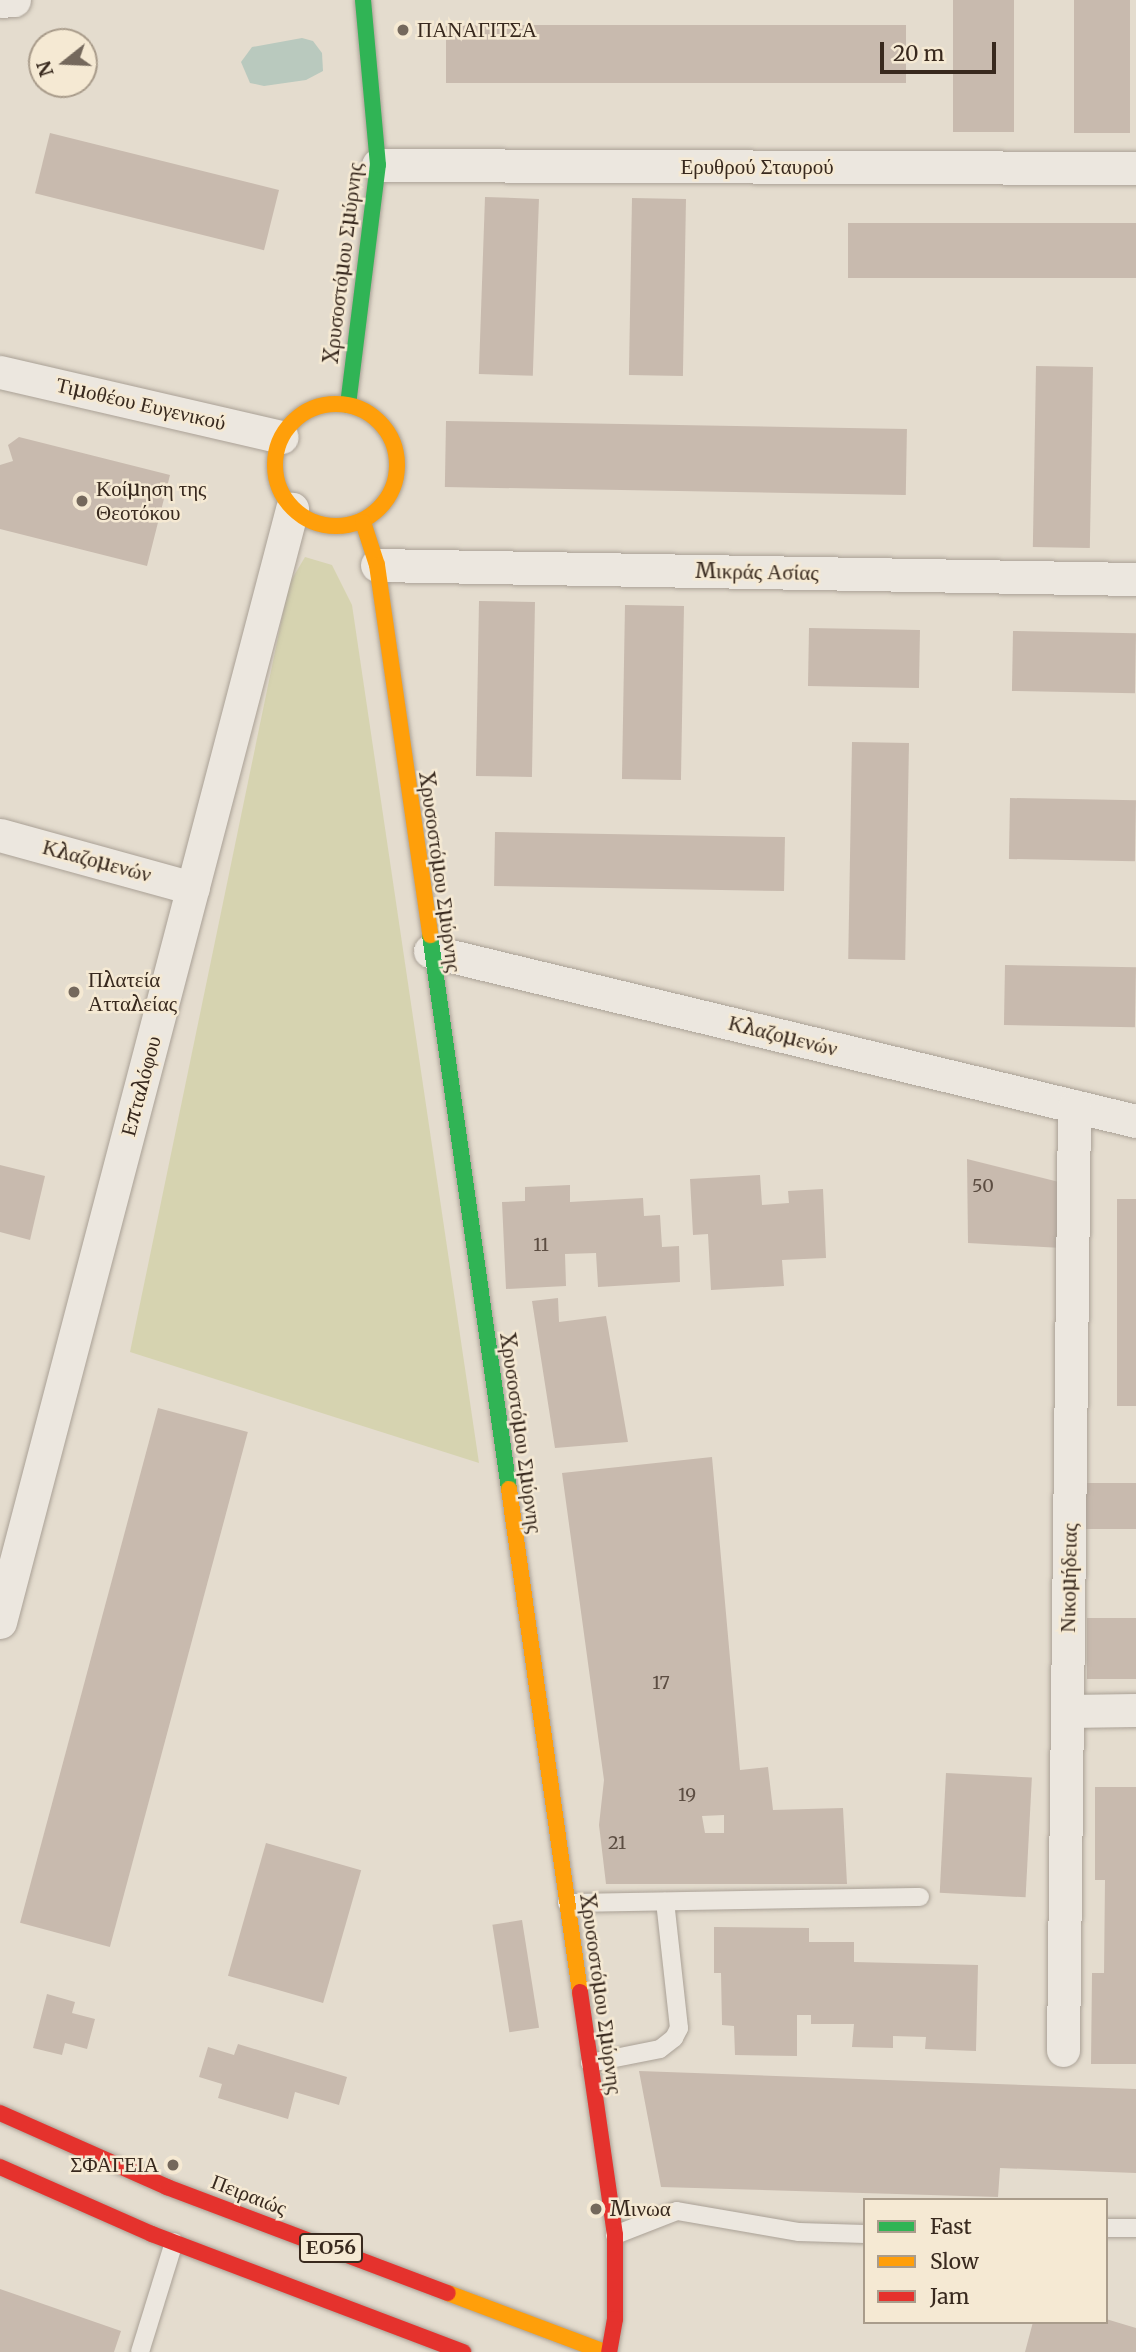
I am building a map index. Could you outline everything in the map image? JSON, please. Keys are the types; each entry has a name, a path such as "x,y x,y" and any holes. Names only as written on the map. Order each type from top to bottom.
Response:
{"street":[{"path":"0,1 14,0"},
{"name":"Χρυσοστόμου Σμύρνης","path":"348,405 378,165 363,0"},
{"name":"Ερυθρού Σταυρού","path":"378,165 1136,168"},
{"name":"Τιμοθέου Ευγενικού","path":"0,372 282,437"},
{"path":"348,405 368,412 385,427 395,446 393,490 381,509 363,522 326,526 292,509 275,474 282,437 309,410 348,405"},
{"name":"Επταλόφου","path":"0,1622 292,509"},
{"name":"Χρυσοστόμου Σμύρνης","path":"363,522 377,565 615,2235 615,2319 607,2352"},
{"name":"Μικράς Ασίας","path":"377,565 1136,579"},
{"name":"Κλαζομενών","path":"0,835 193,888"},
{"name":"Κλαζομενών","path":"430,951 1136,1121"},
{"name":"Νικομήδειας","path":"1063,2050 1074,1106"},
{"path":"1068,1711 1136,1710"},
{"name":"Πειραιώς","path":"0,2113 167,2187 607,2352"},
{"name":"ΕΟ56","path":"0,2166 174,2242 463,2352"}],"lane":[{"path":"567,1903 920,1897"},
{"path":"590,2063 660,2049 674,2038 679,2028 665,1902"},
{"path":"615,2235 677,2211 799,2232 863,2234"},
{"path":"1108,2228 1136,2228"},
{"path":"140,2352 174,2242"}],"shaded area":[{"path":"302,38 313,41 322,53 323,71 306,80 264,86 250,83 241,62 252,47"},
{"path":"305,557 332,565 352,605 479,1463 130,1352 289,584"}],"building":[{"path":"953,0 1014,0 1014,132 953,132"},
{"path":"1074,0 1130,0 1130,133 1074,133"},
{"path":"446,25 906,25 906,83 446,83"},
{"path":"50,133 279,190 264,250 35,193"},
{"path":"485,197 539,199 533,376 479,374"},
{"path":"632,198 686,199 683,376 629,375"},
{"path":"848,223 1136,223 1136,278 848,278"},
{"path":"1036,366 1093,367 1090,548 1033,547"},
{"path":"446,421 907,429 906,495 445,487"},
{"name":"Κοίμηση της Θεοτόκου","path":"19,437 170,475 147,566 0,529 0,465 13,461 8,445"},
{"path":"479,601 535,602 532,777 476,776"},
{"path":"625,605 684,606 681,780 622,779"},
{"path":"809,628 920,630 919,688 808,686"},
{"path":"1013,631 1136,633 1135,693 1012,691"},
{"path":"852,742 909,743 905,960 848,959"},
{"path":"1010,798 1136,800 1135,861 1009,859"},
{"path":"495,832 785,837 784,891 494,886"},
{"path":"1005,965 1136,967 1135,1027 1004,1025"},
{"path":"967,1159 1063,1183 1062,1248 968,1243"},
{"path":"0,1165 45,1176 30,1240 0,1232"},
{"path":"760,1175 762,1205 789,1203 788,1191 823,1189 826,1258 782,1260 784,1286 711,1290 708,1234 693,1235 690,1179"},
{"path":"570,1185 570,1202 643,1198 644,1216 660,1215 662,1247 679,1246 680,1282 598,1287 596,1253 565,1254 566,1286 506,1289 502,1202 525,1201 525,1187"},
{"path":"1117,1199 1136,1199 1136,1406 1117,1406"},
{"path":"558,1298 559,1322 606,1316 628,1442 555,1448 532,1301"},
{"path":"158,1408 248,1432 110,1947 20,1923"},
{"path":"712,1457 740,1770 768,1767 773,1810 843,1808 847,1884 606,1884 599,1825 604,1780 562,1473","holes":["724,1815 724,1833 705,1833 702,1816"]},
{"path":"1086,1483 1136,1483 1136,1529 1086,1529"},
{"path":"1087,1618 1136,1618 1136,1679 1087,1679"},
{"path":"946,1773 1032,1778 1026,1897 940,1893"},
{"path":"1095,1787 1136,1787 1136,2064 1091,2064 1092,1973 1104,1973 1105,1880 1095,1880"},
{"path":"266,1843 361,1870 323,2003 228,1976"},
{"path":"522,1920 539,2028 509,2032 492,1925"},
{"path":"714,1927 809,1928 809,1942 854,1942 854,1962 978,1965 976,2051 925,2049 926,2037 893,2036 893,2048 852,2047 854,2024 811,2024 811,2015 797,2015 797,2056 735,2055 734,2026 722,2025 721,1973 714,1973"},
{"path":"47,1994 75,2002 72,2013 95,2019 87,2049 65,2043 62,2055 33,2048"},
{"path":"238,2044 347,2077 339,2105 295,2092 288,2119 218,2098 222,2084 199,2077 208,2047 234,2055"},
{"path":"639,2071 1136,2089 1136,2173 1000,2168 998,2197 661,2187"},
{"path":"0,2289 121,2331 114,2352 0,2352"},
{"path":"1108,2320 1136,2328 1136,2352 1025,2352 1032,2324 1108,2324"}],"traffic: fast":[{"path":"348,405 378,165 363,0"},
{"path":"430,935 509,1489"}],"traffic: slow":[{"path":"336,404 359,408 379,422 393,442 397,465 393,488 379,508 359,522 336,526 313,522 293,508 279,488 275,465 279,442 293,422 313,408 336,404"},
{"path":"363,522 377,565 430,935"},
{"path":"509,1489 580,1992"},
{"path":"448,2293 605,2352"}],"traffic: jam":[{"path":"580,1992 615,2235 615,2319 609,2352"},
{"path":"0,2113 167,2187 448,2293"},
{"path":"0,2167 152,2234 463,2352"}],"place":[{"name":"ΠΑΝΑΓΙΤΣΑ","path":"403,30"},
{"name":"Κοίμηση της Θεοτόκου","path":"82,501"},
{"name":"Πλατεία Ατταλείας","path":"74,992"},
{"name":"ΣΦΑΓΕΙΑ","path":"173,2165"},
{"name":"Μινωα","path":"596,2209"}]}
